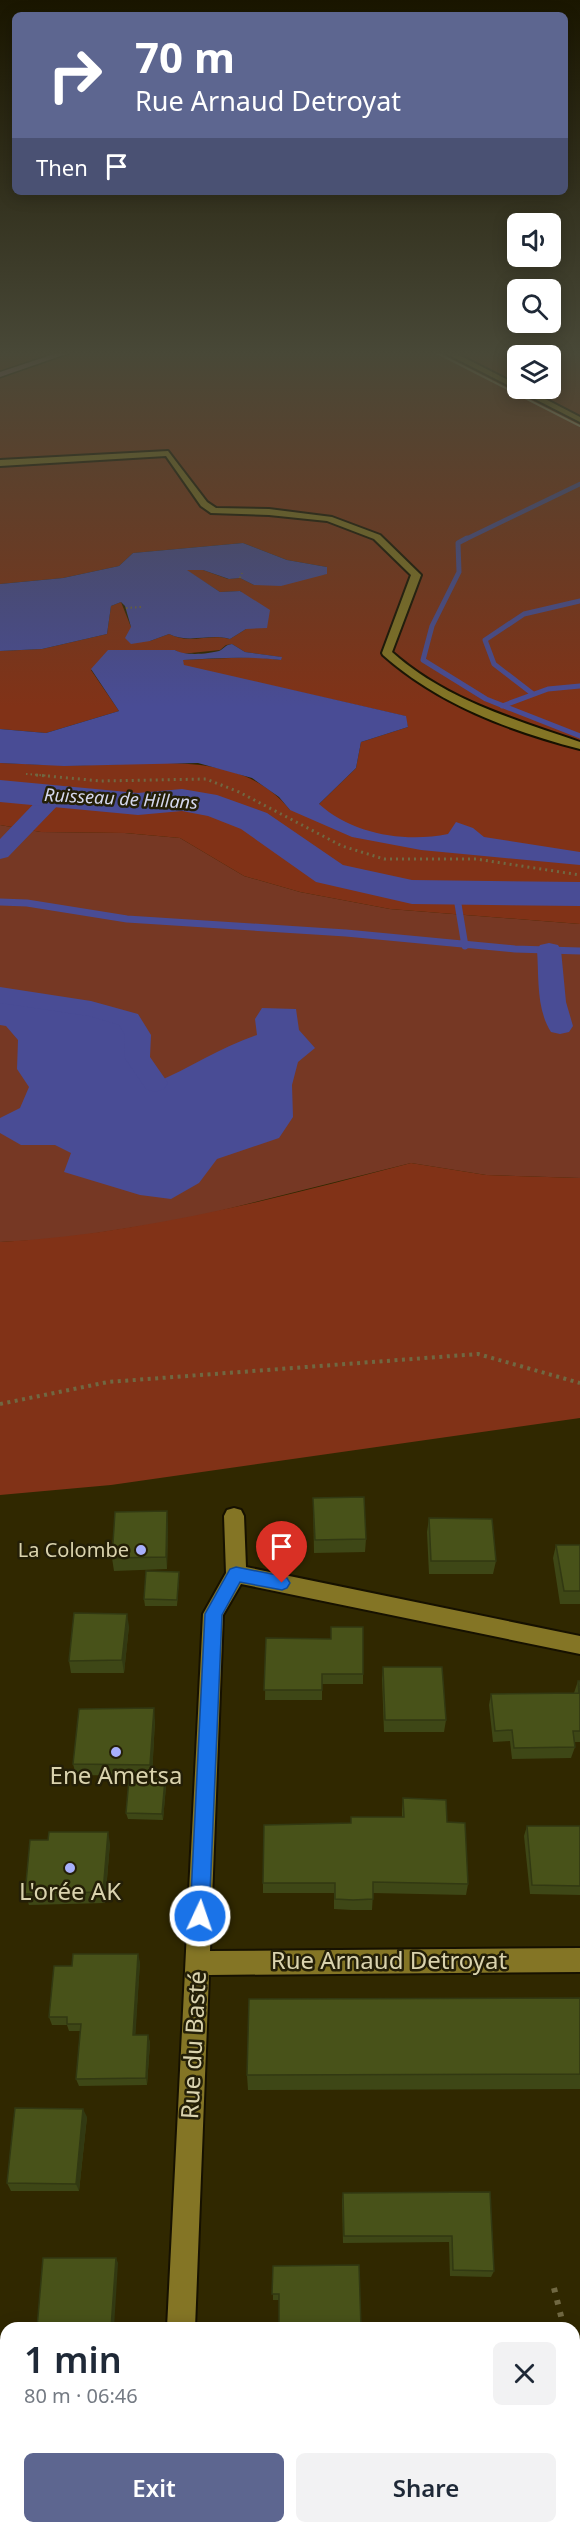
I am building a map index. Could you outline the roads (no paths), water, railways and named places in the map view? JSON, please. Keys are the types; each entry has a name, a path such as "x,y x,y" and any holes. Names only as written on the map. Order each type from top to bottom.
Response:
{"street":[{"path":"180,470 204,504 214,511 268,512 328,519 377,537 416,575 387,653 408,674 431,689 467,705 580,747"},
{"path":"234,1516 236,1574 580,1645"},
{"name":"Rue du Basté","path":"181,2322 213,1614 236,1574"},
{"name":"Rue Arnaud Detroyat","path":"197,1963 580,1960"}],"waterway":[{"path":"464,540 580,484"},
{"path":"467,538 458,543 459,572 432,626 423,660 486,699 503,706"},
{"path":"533,694 494,664 485,640 524,614 580,601"},
{"path":"503,706 548,689 580,686"},
{"path":"503,706 580,736"},
{"name":"Ruisseau de Hillans","path":"0,791 138,804 182,800 217,806 254,821 330,874 412,892 580,894"},
{"path":"0,852 54,796"},
{"path":"456,892 465,944"},
{"path":"0,902 27,903 127,919 346,933 465,944"},
{"path":"465,944 515,949 580,951"},
{"path":"549,950 553,1002 560,1026"},
{"path":"0,995 91,1009 129,1020 138,1035 137,1057 155,1083"}],"place":[{"name":"La Colombe","path":"141,1550"},
{"name":"Ene Ametsa","path":"116,1752"},
{"name":"L'orée AK","path":"70,1868"}]}
